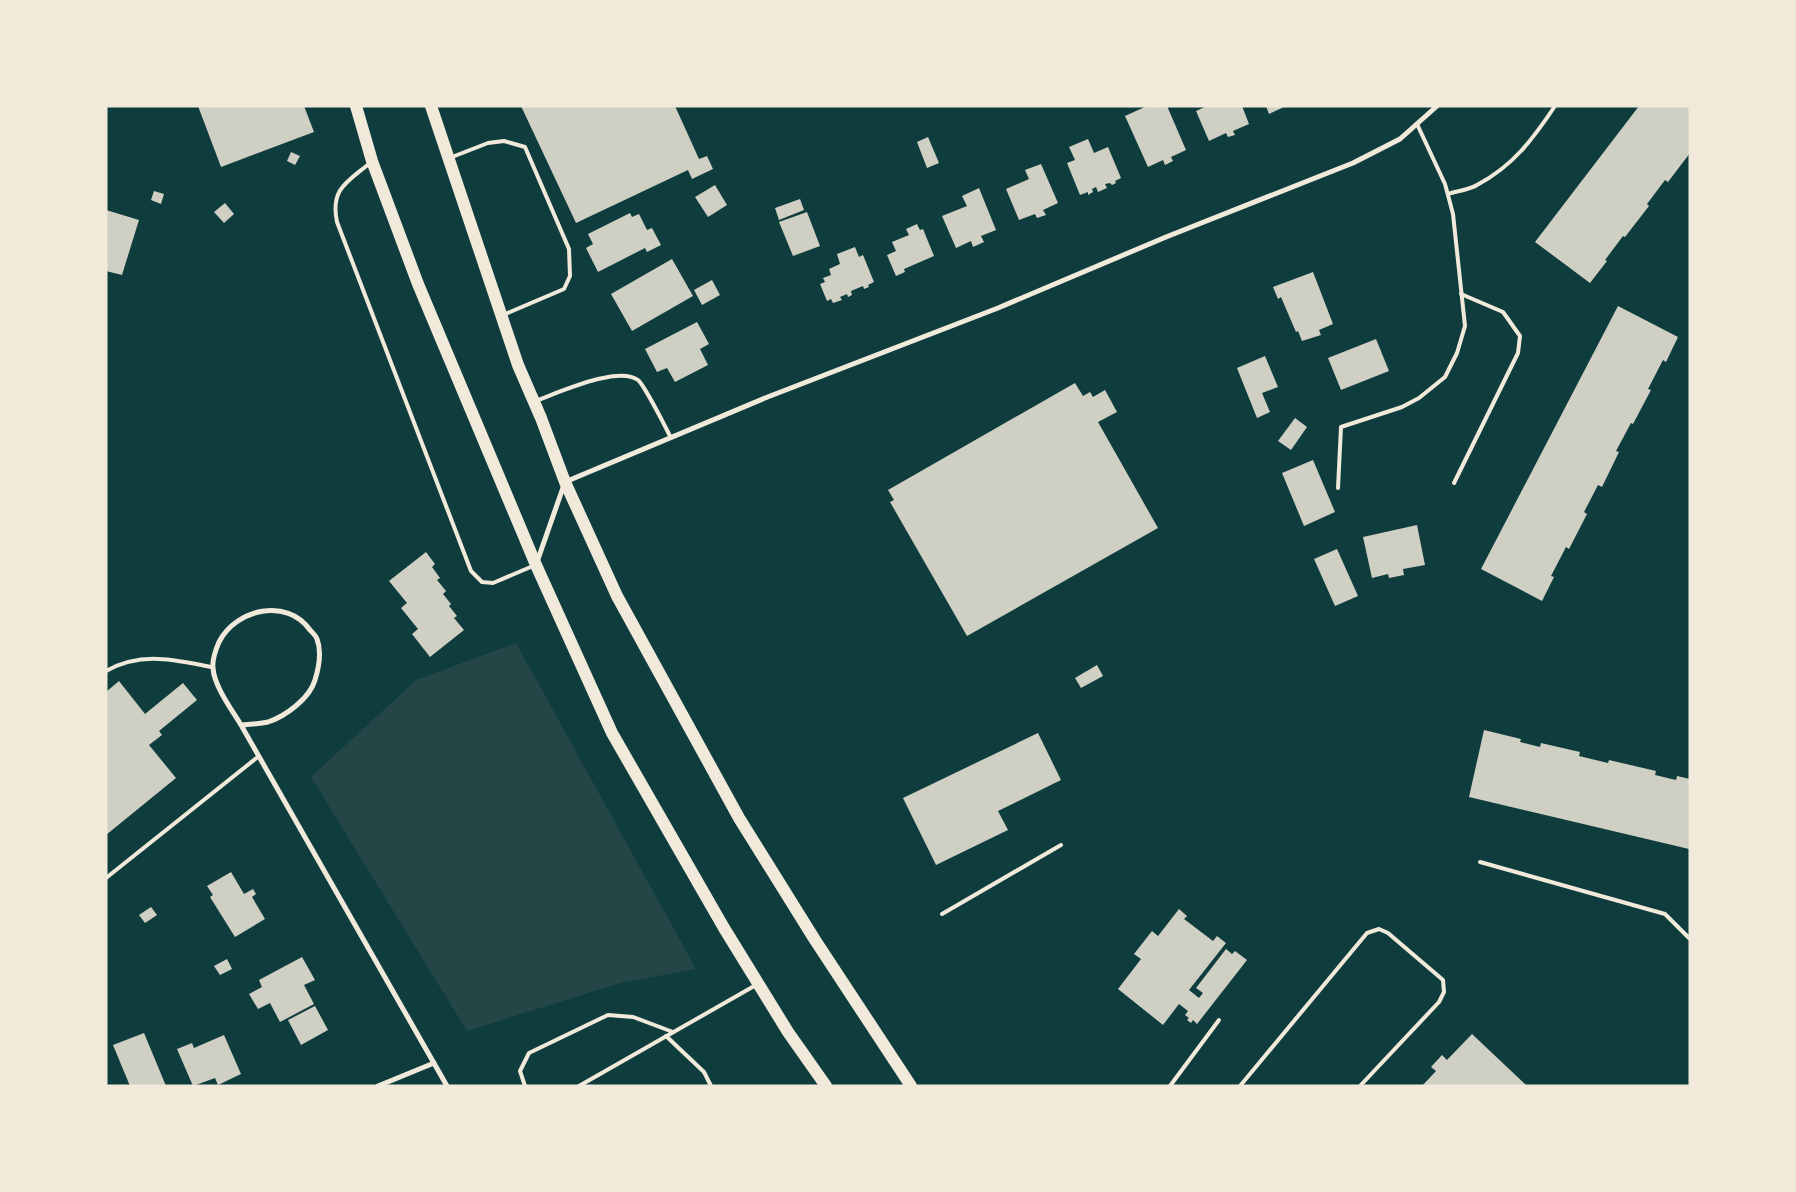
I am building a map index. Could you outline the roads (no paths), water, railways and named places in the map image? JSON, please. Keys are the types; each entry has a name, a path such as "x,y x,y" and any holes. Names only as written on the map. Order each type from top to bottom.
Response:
{"main road":[{"path":"356,106 372,161 418,284 536,565 612,733 724,928 788,1032 826,1086"},
{"path":"431,106 518,365 565,482 617,596 739,818 815,940 911,1086"}],"street":[{"path":"536,565 565,482 879,353 998,308 1166,237 1352,163 1400,140 1437,106"},
{"path":"242,725 269,722 292,709 313,688 320,664 317,639 305,622 288,611 263,611 241,617 224,632 216,648 212,667 221,693 242,725 447,1086"},
{"path":"378,1086 434,1063"}],"lane":[{"path":"1448,194 1476,186 1514,160 1555,106"},
{"path":"1338,488 1341,427 1402,406 1419,398 1445,377 1457,353 1464,326 1453,214 1445,184 1417,124"},
{"path":"448,158 488,143 504,141 524,147 569,249 570,276 564,290 501,316"},
{"path":"372,161 339,191 334,207 337,222 471,571 482,582 493,583 536,565"},
{"path":"1454,484 1518,353 1520,336 1503,312 1461,294"},
{"path":"534,402 609,375 624,375 639,380 671,438"},
{"path":"106,671 121,663 142,659 166,659 212,667"},
{"path":"106,878 259,756"},
{"path":"942,914 1061,844"},
{"path":"1480,862 1665,914 1690,939"},
{"path":"1240,1086 1367,933 1379,929 1388,933 1443,980 1444,992 1438,1002 1360,1086"},
{"path":"579,1086 758,984"},
{"path":"525,1086 520,1072 529,1054 608,1015 633,1017 673,1032"},
{"path":"1170,1086 1219,1020"},
{"path":"666,1036 704,1072 711,1086"}]}
